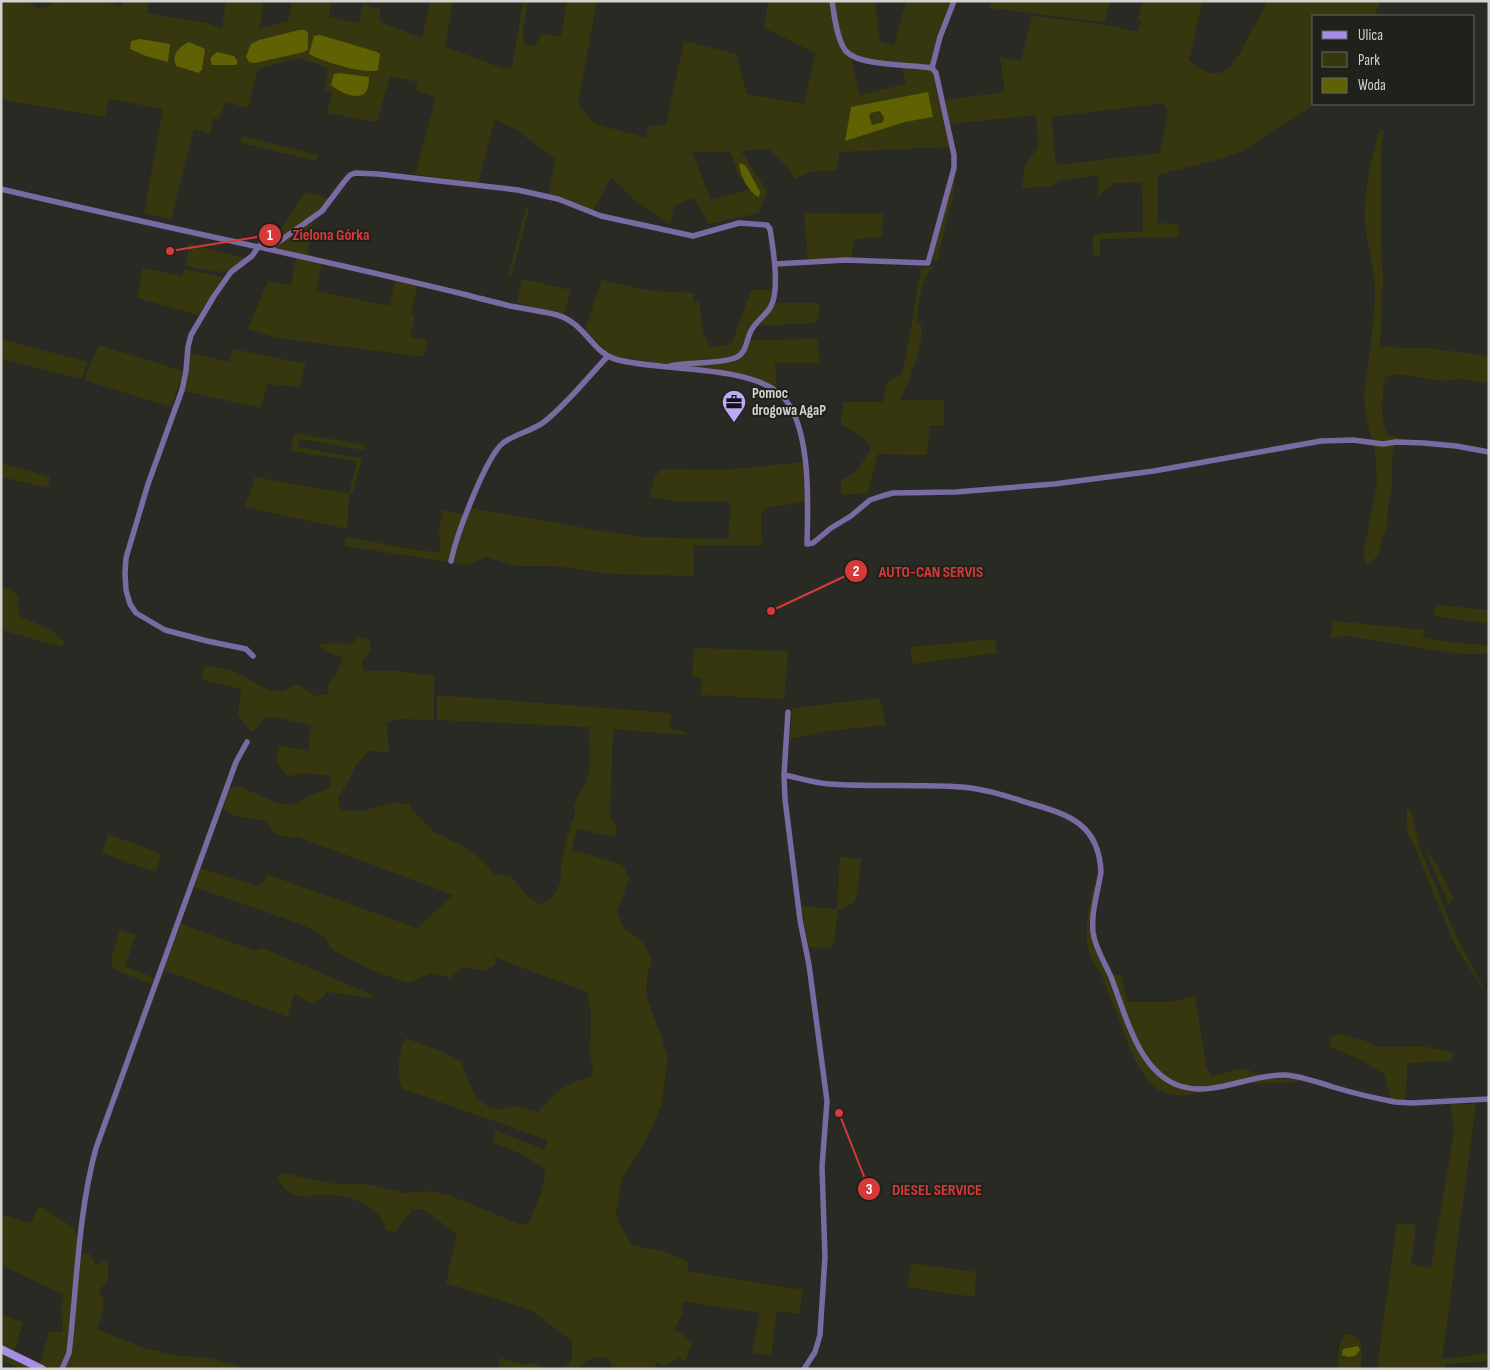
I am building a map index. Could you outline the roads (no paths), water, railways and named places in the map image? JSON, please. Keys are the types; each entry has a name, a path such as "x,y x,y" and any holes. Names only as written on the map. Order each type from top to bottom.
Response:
{"street":[{"path":"832,1 842,44 846,52 880,64 932,68"},
{"path":"775,264 846,260 928,264 954,168 954,155 936,74 932,68 940,37 954,1"},
{"path":"270,248 322,212 350,174 354,173 518,190 558,199 601,216 693,236 739,223 767,225 770,229 775,264 773,297 771,306 755,324 744,351 737,358 666,367"},
{"path":"1,189 270,248 563,317 574,323 608,356 620,360 666,367 724,373 744,378 775,391 786,401 800,432 804,455 807,499 807,544 817,540 870,500 893,494 956,492 1054,484 1154,471 1321,441 1353,440 1383,444 1409,442 1456,446 1489,452"},
{"path":"253,656 246,649 165,630 136,613 128,597 125,573 126,558 148,484 182,390 191,335 231,272 252,256 259,246"},
{"path":"451,561 474,495 487,466 502,444 542,423 561,407 608,356"},
{"path":"788,712 784,775 785,799 800,920 809,965 827,1101 822,1167 826,1257 820,1335 815,1352 804,1369"},
{"path":"62,1369 69,1353 83,1223 91,1167 96,1148 236,762 247,742"},
{"path":"784,775 827,784 974,788 1055,811 1076,820 1092,839 1101,864 1092,925 1096,944 1113,983 1121,1009 1146,1058 1166,1079 1177,1085 1188,1088 1208,1088 1282,1075 1302,1078 1395,1102 1420,1103 1489,1099"},
{"path":"1,1350 42,1369"}],"water":[{"path":"305,30 308,33 308,49 304,52 255,63 249,62 246,57 251,44 259,40"},
{"path":"320,35 377,52 380,54 378,70 363,71 353,69 309,54 314,36"},
{"path":"140,39 170,44 168,62 130,49 131,41"},
{"path":"189,42 205,49 202,70 198,73 176,66 175,55 177,51"},
{"path":"217,52 234,56 238,62 236,65 212,65 210,58"},
{"path":"340,73 369,77 365,93 353,96 331,85 334,74"},
{"path":"928,92 933,117 905,122 845,141 851,107","holes":["880,111 884,118 883,122 872,125 869,116 871,113"]},
{"path":"741,163 746,166 760,192 759,197 755,195 743,179 739,165"},
{"path":"1358,1346 1360,1350 1355,1356 1342,1355 1343,1349"}],"place":[{"name":"Zielona Górka","path":"170,251"},
{"name":"Pomoc drogowa AgaP","path":"734,423"},
{"name":"AUTO-CAN SERVIS","path":"771,611"},
{"name":"DIESEL SERVICE","path":"839,1113"}]}
